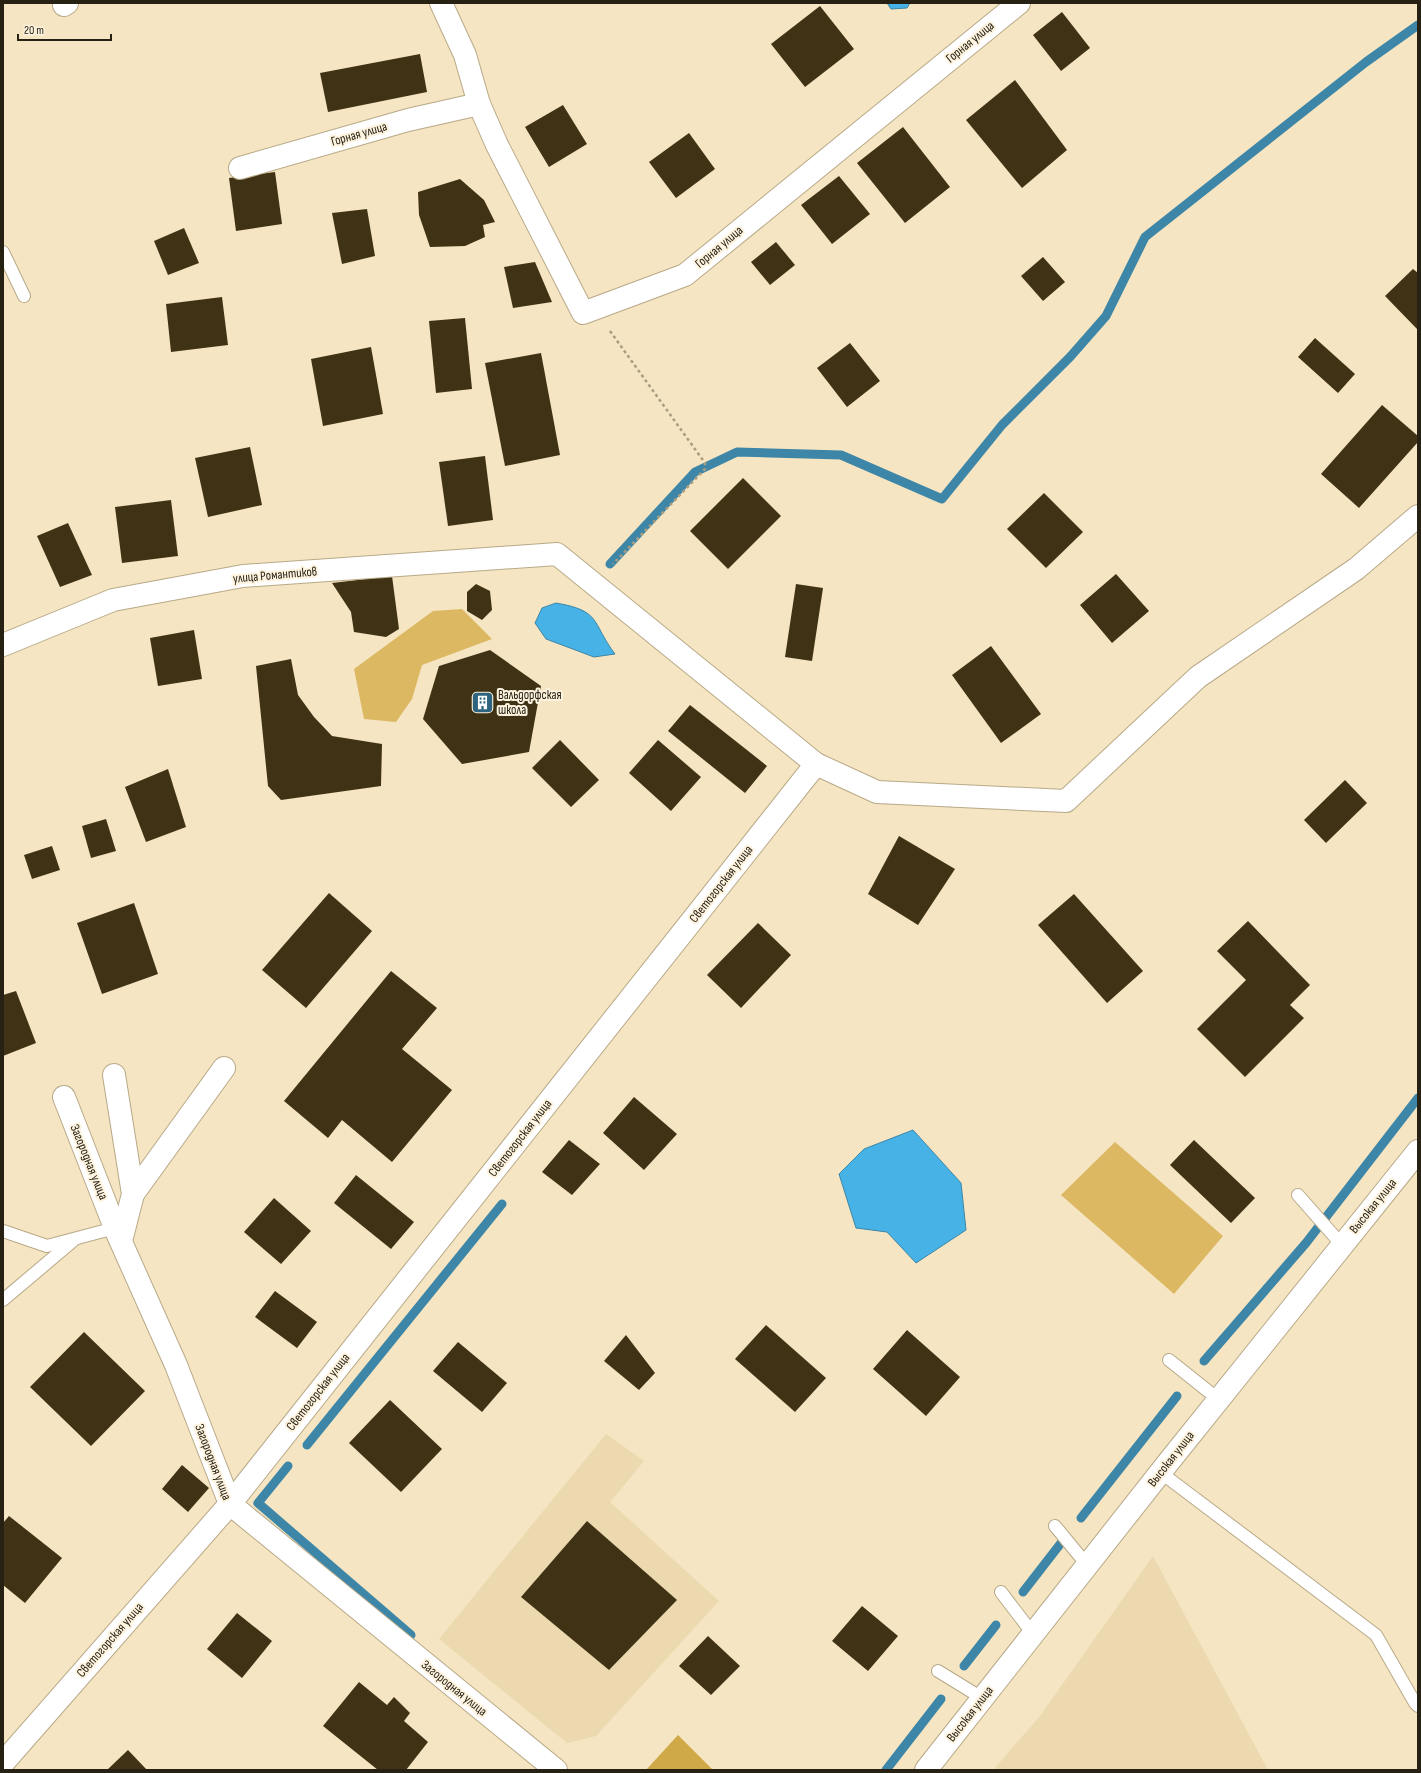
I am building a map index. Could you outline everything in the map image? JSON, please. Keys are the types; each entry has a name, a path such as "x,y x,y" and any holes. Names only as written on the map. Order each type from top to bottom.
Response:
{"street":[{"path":"442,3 464,55 479,104 497,145 583,313 587,311"},
{"name":"Горная улица","path":"587,311 685,275 1019,3"},
{"name":"Горная улица","path":"240,168 408,120 479,104"},
{"path":"593,584 816,764 877,792 1066,801 1198,677 1356,569 1418,516"},
{"name":"улица Романтиков","path":"3,645 112,600 243,576 556,554 593,584"},
{"name":"Светогорская улица","path":"3,1763 230,1504 816,764"},
{"path":"118,1234 133,1194 224,1068"},
{"path":"114,1075 133,1194"},
{"name":"Загородная улица","path":"64,1097 118,1234 176,1365 230,1504 556,1770"},
{"name":"Высокая улица","path":"926,1770 1218,1399 1337,1239 1418,1150"}],"lane":[{"path":"3,252 24,296"},
{"path":"1298,1195 1337,1239"},
{"path":"3,1230 47,1246 76,1238 118,1234"},
{"path":"3,1300 76,1238"},
{"path":"1169,1360 1218,1399"},
{"path":"1160,1472 1376,1635 1415,1704 1418,1706"},
{"path":"1055,1526 1087,1565"},
{"path":"1001,1592 1033,1634"},
{"path":"938,1671 982,1698"}],"path":[{"path":"587,311 606,326 704,463 705,469 593,584"}],"shaded area":[{"path":"462,609 492,639 422,665 412,699 396,722 364,719 354,669 433,611"},
{"path":"1115,1142 1223,1236 1174,1294 1061,1195"},
{"path":"606,1434 644,1461 610,1502 719,1601 596,1736 567,1743 439,1639"},
{"path":"1153,1556 1268,1770 993,1770 1040,1716"},
{"path":"678,1735 713,1770 646,1770"}],"water":[{"path":"887,3 910,3 907,8 891,9"},
{"path":"556,603 571,606 589,614 615,654 594,657 546,639 535,623 542,608"},
{"path":"913,1130 961,1183 966,1230 916,1263 887,1232 856,1228 839,1174 864,1149"}],"building":[{"path":"820,6 854,49 805,87 771,44"},
{"path":"1062,12 1090,48 1061,71 1033,35"},
{"path":"420,54 427,92 328,112 320,73"},
{"path":"1015,80 1067,150 1022,188 966,120"},
{"path":"563,105 587,144 549,167 525,127"},
{"path":"903,127 950,187 905,223 857,163"},
{"path":"689,133 715,169 676,198 649,162"},
{"path":"275,172 282,224 236,231 229,178"},
{"path":"839,176 870,214 832,244 801,205"},
{"path":"460,179 484,200 495,222 483,225 485,237 465,246 430,247 419,215 418,192"},
{"path":"367,209 375,256 342,264 332,213"},
{"path":"184,228 199,263 168,275 154,241"},
{"path":"776,242 795,265 770,285 751,262"},
{"path":"1043,257 1065,282 1043,301 1021,276"},
{"path":"535,262 552,302 513,308 504,267"},
{"path":"1413,269 1418,273 1418,330 1385,296"},
{"path":"222,297 228,345 171,352 166,304"},
{"path":"465,318 472,389 436,393 429,321"},
{"path":"1315,338 1355,374 1338,393 1298,357"},
{"path":"850,343 880,381 847,407 817,368"},
{"path":"371,347 383,414 323,426 311,359"},
{"path":"541,353 560,455 505,466 485,363"},
{"path":"1382,405 1418,436 1418,442 1359,508 1321,474"},
{"path":"250,447 262,505 208,517 195,458"},
{"path":"485,456 493,520 448,526 439,462"},
{"path":"743,478 781,516 728,569 690,531"},
{"path":"1044,493 1083,532 1046,568 1007,529"},
{"path":"171,500 178,556 122,563 115,507"},
{"path":"68,523 92,575 60,587 37,536"},
{"path":"1116,574 1149,611 1112,643 1080,605"},
{"path":"392,576 399,629 386,637 354,632 351,612 332,583"},
{"path":"476,584 490,591 492,610 482,620 467,611 467,592"},
{"path":"796,584 823,588 812,661 785,657"},
{"path":"194,630 202,679 158,686 150,638"},
{"path":"991,646 1041,714 1001,743 952,675"},
{"name":"Вальдорфская школа","path":"490,650 541,686 529,752 462,764 423,719 439,666"},
{"path":"291,659 298,695 314,717 332,736 382,744 381,786 281,800 268,786 256,666"},
{"path":"690,705 767,766 745,793 668,731"},
{"path":"560,740 599,780 571,807 532,768"},
{"path":"658,740 701,777 671,811 629,773"},
{"path":"168,769 186,827 146,842 125,787"},
{"path":"1345,780 1367,803 1326,843 1304,820"},
{"path":"106,819 116,851 91,858 82,826"},
{"path":"899,836 955,869 918,925 868,894"},
{"path":"52,846 60,870 32,879 24,855"},
{"path":"329,893 372,931 306,1008 262,970"},
{"path":"1074,894 1143,971 1107,1003 1038,925"},
{"path":"134,903 158,974 102,994 77,923"},
{"path":"1248,921 1310,985 1290,1005 1304,1018 1245,1077 1197,1029 1246,980 1217,951"},
{"path":"758,923 791,955 741,1008 707,975"},
{"path":"391,971 437,1008 402,1049 452,1090 392,1162 342,1120 328,1138 284,1101"},
{"path":"16,991 36,1043 3,1056 3,995"},
{"path":"634,1097 677,1134 644,1170 603,1133"},
{"path":"569,1140 600,1164 572,1195 542,1172"},
{"path":"1194,1140 1255,1198 1231,1223 1170,1165"},
{"path":"356,1175 414,1222 391,1249 334,1203"},
{"path":"274,1198 311,1231 281,1264 244,1232"},
{"path":"275,1291 317,1322 297,1348 255,1317"},
{"path":"766,1325 826,1378 795,1412 735,1359"},
{"path":"907,1330 960,1377 926,1416 873,1369"},
{"path":"84,1332 145,1391 91,1446 30,1387"},
{"path":"626,1335 655,1373 639,1390 604,1361"},
{"path":"458,1342 507,1383 482,1412 433,1371"},
{"path":"390,1400 442,1449 401,1492 349,1443"},
{"path":"182,1465 209,1488 188,1512 162,1489"},
{"path":"9,1516 62,1558 25,1603 3,1585 3,1523"},
{"path":"587,1521 677,1600 609,1670 521,1597"},
{"path":"862,1606 898,1636 868,1671 832,1641"},
{"path":"237,1613 272,1641 242,1678 207,1649"},
{"path":"708,1636 740,1666 711,1695 679,1666"},
{"path":"359,1682 387,1705 394,1697 410,1713 404,1721 428,1742 406,1770 378,1770 323,1726"},
{"path":"128,1750 147,1770 107,1770"}],"waterway":[{"path":"610,564 695,472 737,452 841,455 942,499 1002,425 1070,357 1106,316 1145,237 1366,62 1418,25"},
{"path":"1204,1361 1306,1243 1418,1098"},
{"path":"307,1445 502,1204"},
{"path":"1081,1518 1177,1396"},
{"path":"288,1466 258,1503 411,1635"},
{"path":"1023,1592 1061,1543"},
{"path":"964,1666 996,1625"},
{"path":"886,1770 941,1699"}],"place":[{"name":"Вальдорфская школа","path":"483,702"}]}
